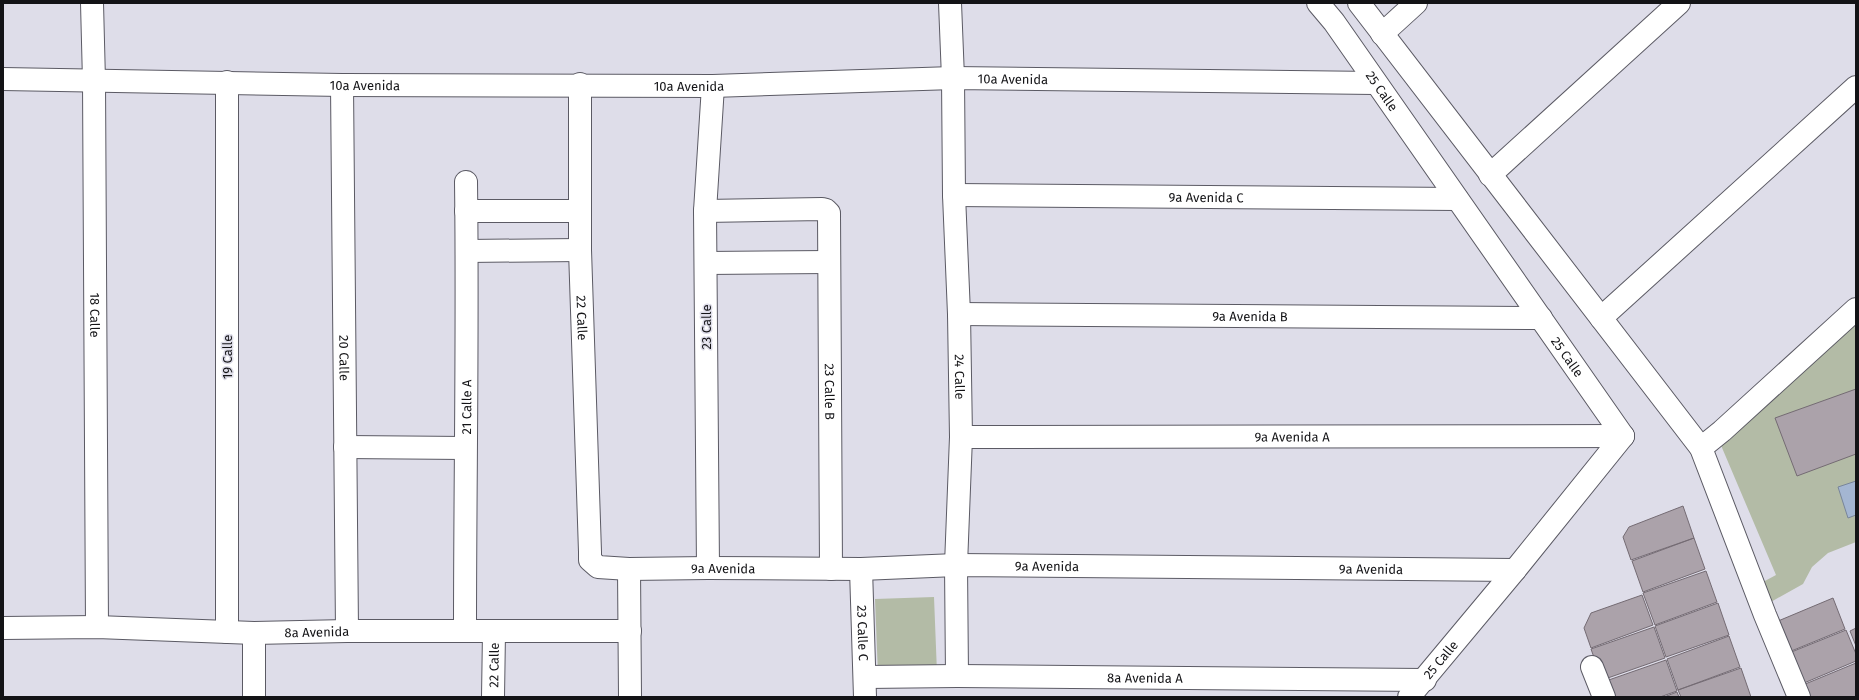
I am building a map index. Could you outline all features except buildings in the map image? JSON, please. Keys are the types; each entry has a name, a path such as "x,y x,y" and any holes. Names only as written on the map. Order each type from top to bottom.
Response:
{"street":[{"name":"18 Calle","path":"92,3 94,81 97,627"},
{"name":"24 Calle","path":"950,3 953,78 954,195 959,314 960,437 956,565 957,676"},
{"name":"25 Calle","path":"1318,3 1334,22 1622,436 1515,570 1425,680 1409,697"},
{"path":"1359,3 1701,448 1765,615 1799,697"},
{"path":"1382,34 1416,3"},
{"path":"1490,175 1679,3"},
{"name":"10a Avenida","path":"3,79 342,85 580,84 714,86 953,78 1375,83"},
{"name":"19 Calle","path":"227,82 228,632"},
{"name":"22 Calle","path":"580,84 580,250 590,552"},
{"name":"20 Calle","path":"342,85 347,631"},
{"name":"23 Calle","path":"708,568 705,211 714,86"},
{"path":"1601,318 1856,87"},
{"name":"21 Calle A","path":"465,631 466,182"},
{"name":"9a Avenida C","path":"954,195 1457,199"},
{"name":"23 Calle B","path":"705,211 822,209 829,213 831,569"},
{"path":"466,211 580,211"},
{"path":"467,251 580,250"},
{"path":"706,262 829,262"},
{"path":"1701,448 1722,431 1856,309"},
{"name":"9a Avenida B","path":"959,314 1541,318"},
{"name":"9a Avenida A","path":"960,437 1622,436"},
{"path":"345,447 465,448"},
{"name":"9a Avenida","path":"590,552 590,560 598,567 629,569 861,569 956,565 1515,570"},
{"path":"629,569 630,697"},
{"name":"23 Calle C","path":"861,569 865,687"},
{"name":"8a Avenida","path":"3,628 97,627 254,633 347,631 630,632"},
{"name":"22 Calle","path":"493,697 494,632"},
{"path":"254,633 254,697"},
{"path":"1592,667 1604,697"},
{"name":"8a Avenida A","path":"865,687 957,676 1425,680"}],"green space":[{"path":"1856,322 1856,542 1828,553 1812,567 1803,584 1769,603 1763,582 1776,575 1720,443"},
{"path":"934,597 937,673 878,675 875,599"}],"water":[{"path":"1856,481 1856,515 1848,518 1838,487"}]}
